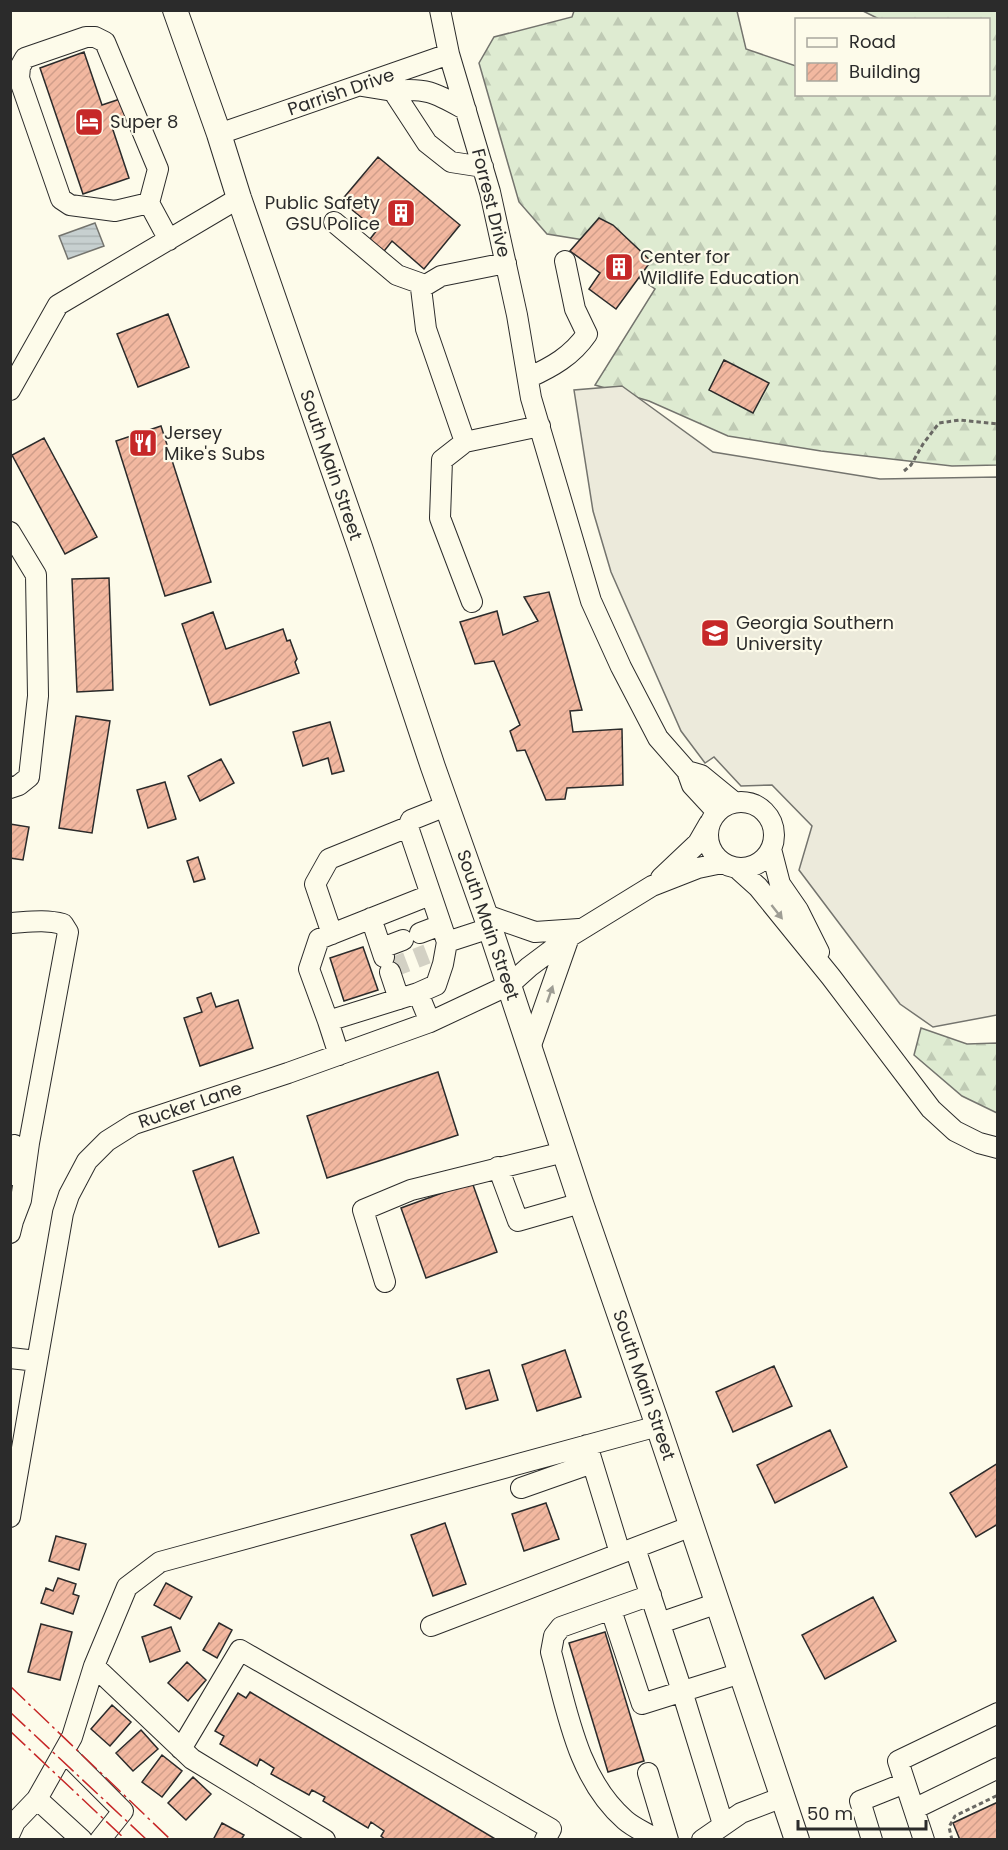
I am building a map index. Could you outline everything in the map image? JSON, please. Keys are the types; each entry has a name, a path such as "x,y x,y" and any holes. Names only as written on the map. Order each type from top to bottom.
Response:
{"main road":[{"name":"South Main Street","path":"175,10 226,131 239,198 360,547 446,806 488,922 797,1839"}],"street":[{"name":"Forrest Drive","path":"440,10 449,54 483,167 506,263 531,398 591,602 621,667 658,738 687,771"},
{"path":"149,203 115,211 70,205 62,199 19,78 20,67 25,58 86,38 95,37 105,42 158,169 149,203 169,240"},
{"name":"Parrish Drive","path":"226,131 449,54"},
{"path":"360,86 393,91 415,88 433,92 466,110"},
{"path":"393,91 427,143 452,162 483,167"},
{"path":"10,390 58,305 239,198"},
{"path":"334,222 397,275 425,285"},
{"path":"528,378 561,361 578,348 587,334 575,309 565,261"},
{"path":"465,442 426,329 421,288 441,276 506,263"},
{"path":"472,602 440,518 442,460 465,442 540,426"},
{"path":"10,532 36,576 38,696 29,777 19,785 10,788"},
{"path":"687,771 701,775 734,802 753,804 767,814 774,831 771,849 780,884 798,910 831,977"},
{"path":"687,771 692,785 713,818"},
{"path":"652,886 698,843 713,818 734,802"},
{"path":"328,1021 418,993 436,985 444,938 408,827 411,820 446,806"},
{"path":"713,818 707,835 714,856 758,887 831,977 931,1109 955,1131 979,1143 998,1148"},
{"path":"332,934 315,884 329,859 408,827"},
{"path":"652,886 698,868 757,865 771,849"},
{"name":"Rucker Lane","path":"10,1517 63,1213 69,1195 87,1161 107,1141 134,1124 430,1022 509,985 575,933 652,886"},
{"path":"339,1055 309,969 319,939 430,894"},
{"path":"371,918 399,999"},
{"path":"10,923 55,922 63,924 69,932 10,1175"},
{"path":"427,954 444,938 488,922 535,932 575,933 530,1048"},
{"path":"385,959 411,936 444,938"},
{"path":"418,993 430,1022"},
{"path":"11,1222 21,1200 18,1144"},
{"path":"385,1282 363,1210 411,1190 564,1152"},
{"path":"498,1167 518,1221 581,1203"},
{"path":"10,1358 36,1361"},
{"path":"521,1488 589,1454 658,1426"},
{"path":"589,1454 627,1551 651,1596 723,1824"},
{"path":"10,1833 15,1822 36,1799 72,1737 94,1666 127,1587 160,1562 589,1454"},
{"path":"431,1626 692,1526"},
{"path":"651,1596 561,1627 554,1636 551,1652 577,1745 595,1787 626,1821 657,1839"},
{"path":"660,1623 718,1603"},
{"path":"611,1610 642,1704 741,1673"},
{"path":"181,1749 240,1650 552,1829 545,1839"},
{"path":"94,1666 192,1759 325,1839"},
{"path":"924,1839 897,1761 998,1713"},
{"path":"64,1752 123,1811 100,1839"},
{"path":"914,1809 998,1768"},
{"path":"648,1773 668,1839"},
{"path":"872,1839 860,1801 905,1783"},
{"path":"702,1839 741,1813 783,1797"},
{"path":"36,1799 82,1839"}],"path":[{"path":"904,471 912,465 923,444 939,423 960,420 998,424"},
{"path":"952,1839 949,1827 955,1816 998,1795"}],"green space":[{"path":"574,11 737,11 746,49 795,66 795,96 990,96 990,18 877,18 863,11 997,11 997,465 952,466 821,451 728,436 649,401 595,385 655,289 584,240 547,234 519,202 479,63 494,37 572,17"},
{"path":"921,1028 967,1044 997,1043 997,1113 962,1096 914,1055"}],"shaded area":[{"path":"95,223 104,246 68,259 59,236"},
{"path":"622,386 713,452 880,479 997,477 997,1015 933,1027 900,1004 799,870 812,826 772,785 741,786 714,757 705,763 681,731 611,572 593,511 574,390"}],"building":[{"name":"Super 8","path":"84,52 102,105 120,99 127,119 111,124 129,178 83,194 40,68"},
{"name":"Public Safety GSU Police","path":"378,157 460,225 424,269 392,241 381,255 367,243 377,230 341,201"},
{"name":"Center for Wildlife Education","path":"599,218 613,225 651,261 616,309 589,289 600,273 570,251"},
{"path":"168,314 189,367 138,387 117,334"},
{"path":"724,360 769,383 753,413 709,390"},
{"path":"161,426 211,582 165,596 116,441"},
{"path":"44,438 97,537 65,554 12,455"},
{"path":"109,578 113,690 77,692 72,579"},
{"path":"549,592 582,710 570,711 573,732 622,729 623,785 567,788 565,799 546,800 525,750 517,751 510,731 520,725 494,661 475,664 460,622 497,611 503,635 538,621 524,597"},
{"path":"213,612 226,649 283,629 297,659 295,662 299,673 210,705 182,624"},
{"path":"76,716 110,721 92,833 59,828"},
{"path":"330,722 344,771 332,774 328,758 303,766 293,732"},
{"path":"221,759 234,783 200,801 188,776"},
{"path":"165,782 176,819 148,828 137,790"},
{"path":"10,824 29,827 23,860 10,858"},
{"path":"198,857 205,879 194,882 187,861"},
{"path":"363,947 378,990 344,1001 330,958"},
{"path":"211,993 216,1007 238,1000 253,1048 200,1066 184,1018 202,1012 197,998"},
{"path":"438,1072 458,1135 327,1178 307,1116"},
{"path":"233,1157 259,1233 219,1247 193,1171"},
{"path":"472,1182 497,1252 426,1278 401,1208"},
{"path":"565,1350 581,1397 537,1411 522,1365"},
{"path":"774,1366 792,1406 733,1432 716,1392"},
{"path":"489,1370 498,1400 466,1409 457,1379"},
{"path":"830,1430 847,1467 775,1503 757,1465"},
{"path":"998,1463 998,1524 976,1537 950,1493"},
{"path":"546,1503 559,1539 524,1551 512,1514"},
{"path":"445,1523 466,1584 433,1596 411,1535"},
{"path":"56,1536 86,1544 79,1570 49,1561"},
{"path":"58,1578 76,1584 73,1594 79,1596 73,1614 41,1603 46,1588 53,1591"},
{"path":"166,1583 192,1597 180,1619 154,1605"},
{"path":"873,1597 896,1641 825,1679 802,1635"},
{"path":"219,1623 232,1630 217,1658 203,1650"},
{"path":"41,1624 72,1632 60,1680 28,1672"},
{"path":"171,1627 180,1651 150,1662 142,1637"},
{"path":"605,1632 644,1761 608,1772 569,1643"},
{"path":"187,1662 206,1680 188,1701 168,1683"},
{"path":"250,1692 497,1840 386,1840 381,1836 384,1831 371,1822 368,1828 323,1801 325,1797 312,1790 309,1795 271,1774 274,1768 260,1759 257,1766 220,1744 224,1736 215,1731 238,1693 246,1698"},
{"path":"112,1705 131,1722 110,1746 91,1729"},
{"path":"141,1730 158,1749 133,1771 116,1753"},
{"path":"162,1755 182,1771 162,1797 142,1782"},
{"path":"193,1777 211,1794 186,1820 168,1803"},
{"path":"998,1802 998,1840 960,1840 953,1823"},
{"path":"222,1823 244,1835 241,1840 213,1840"}],"tunnel":[{"path":"388,969 427,954"}],"power":[{"path":"10,1686 171,1840"},
{"path":"10,1712 147,1840"},
{"path":"10,1731 126,1840"}],"place":[{"name":"Super 8","path":"89,122"},
{"name":"Public Safety GSU Police","path":"401,213"},
{"name":"Center for Wildlife Education","path":"619,267"},
{"name":"Jersey Mike's Subs","path":"143,443"},
{"name":"Georgia Southern University","path":"715,633"}]}
